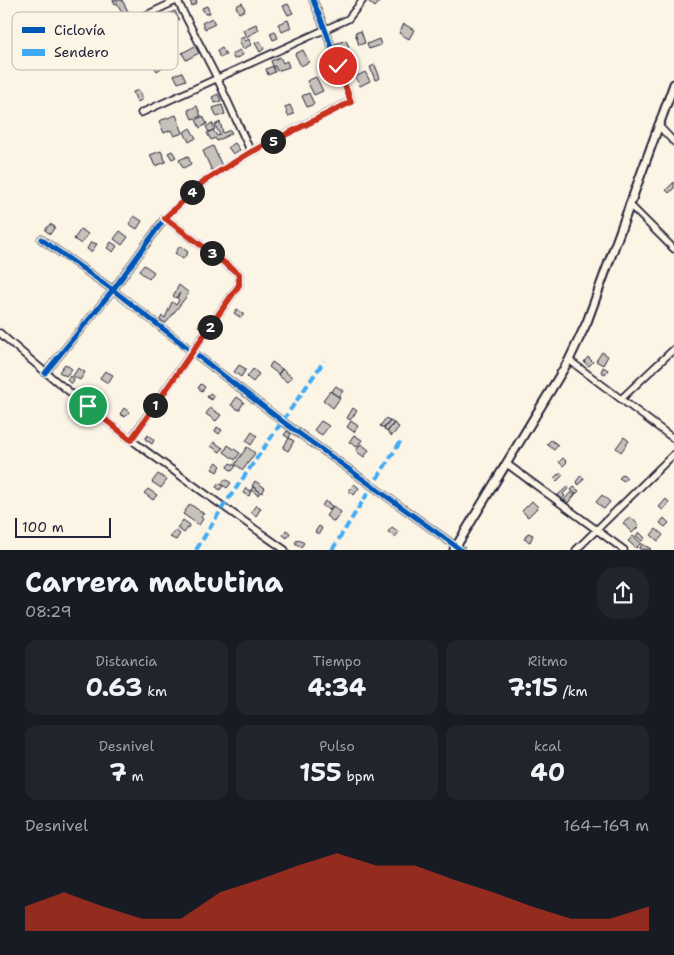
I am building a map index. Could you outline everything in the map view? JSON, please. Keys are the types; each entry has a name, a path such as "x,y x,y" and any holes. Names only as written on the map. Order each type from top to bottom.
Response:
{"street":[{"path":"152,12 177,0 217,78 251,152"},
{"path":"45,373 113,290 165,218 204,181 251,152 351,102 313,0"},
{"path":"141,113 348,19 363,0"},
{"path":"41,239 113,290 282,421 457,549 569,360 587,322 674,84"},
{"path":"658,125 674,142"},
{"path":"629,204 674,249"},
{"path":"131,440 239,285 239,274 165,218"},
{"path":"0,333 45,373 131,440 285,550"},
{"path":"621,399 674,349"},
{"path":"569,360 674,439"},
{"path":"576,550 674,454"},
{"path":"507,464 624,550"}],"building":[{"path":"113,0 122,0 128,12 122,12 117,3 115,4"},
{"path":"196,0 197,3 192,6 190,1"},
{"path":"370,0 380,1 375,7 369,2"},
{"path":"242,3 245,10 239,13 236,6"},
{"path":"288,4 293,13 288,15 283,6"},
{"path":"207,6 210,13 205,14 202,8"},
{"path":"212,18 215,24 205,29 202,23"},
{"path":"288,20 291,28 282,32 278,24"},
{"path":"256,24 259,30 246,37 243,30"},
{"path":"404,24 414,30 409,39 399,33"},
{"path":"275,31 278,38 273,40 270,33"},
{"path":"361,31 365,43 359,45 355,33"},
{"path":"243,37 245,41 249,39 251,45 243,49 239,40"},
{"path":"379,39 381,45 369,49 367,44"},
{"path":"346,40 349,48 338,52 335,44"},
{"path":"260,41 264,49 260,52 255,43"},
{"path":"195,46 199,53 186,60 182,53"},
{"path":"222,48 226,55 220,58 217,51"},
{"path":"240,50 243,55 234,59 232,54"},
{"path":"303,50 309,62 301,66 295,54"},
{"path":"280,57 283,63 287,61 289,67 277,71 275,66 273,67 275,72 268,75 266,69 273,66 271,61"},
{"path":"375,65 380,78 375,80 370,67"},
{"path":"182,72 186,80 178,83 174,75"},
{"path":"365,72 370,81 360,86 355,77"},
{"path":"316,77 323,91 314,95 307,81"},
{"path":"139,90 142,100 137,102 133,92"},
{"path":"309,93 314,104 307,107 302,96"},
{"path":"218,94 221,101 215,103 212,97"},
{"path":"222,105 225,114 217,117 213,108"},
{"path":"290,105 294,114 288,116 285,107"},
{"path":"197,106 201,116 192,119 188,110"},
{"path":"176,115 183,133 174,136 171,130 164,133 159,121"},
{"path":"203,116 207,124 200,128 196,120"},
{"path":"220,122 223,133 230,130 232,133 217,141 215,138 211,140 207,133 213,130 217,136 220,135 215,125"},
{"path":"212,123 215,129 209,132 206,127"},
{"path":"190,128 196,138 189,142 184,132"},
{"path":"235,143 240,150 233,154 228,147"},
{"path":"213,146 222,166 212,171 203,151"},
{"path":"161,151 166,162 155,166 150,155"},
{"path":"172,151 176,157 172,159 168,153"},
{"path":"188,156 191,164 183,168 179,160"},
{"path":"674,182 674,188 669,193 666,190"},
{"path":"134,216 142,221 137,229 129,224"},
{"path":"50,224 55,227 50,234 45,230"},
{"path":"81,229 88,234 81,244 74,239"},
{"path":"120,231 128,237 122,245 114,239"},
{"path":"91,242 97,244 91,252 87,249"},
{"path":"111,242 117,246 113,252 107,248"},
{"path":"180,246 188,252 183,259 175,253"},
{"path":"144,265 154,272 149,279 139,271"},
{"path":"179,285 189,293 166,323 160,320 162,316 165,318 172,302 176,305 179,300 177,298 180,293 176,298 173,296"},
{"path":"237,309 244,314 241,318 234,313"},
{"path":"201,320 204,322 201,328 198,326"},
{"path":"602,352 608,356 603,365 596,361"},
{"path":"588,357 593,362 589,366 584,362"},
{"path":"272,362 282,369 278,374 269,367"},
{"path":"65,364 72,369 66,376 59,372"},
{"path":"239,365 246,369 241,377 234,372"},
{"path":"603,367 608,370 605,374 601,372"},
{"path":"78,368 85,372 80,380 73,376"},
{"path":"253,369 259,374 253,382 247,377"},
{"path":"282,369 292,377 287,382 278,375"},
{"path":"105,371 113,375 108,383 100,378"},
{"path":"70,376 74,380 71,384 67,380"},
{"path":"201,384 205,387 202,391 198,388"},
{"path":"336,386 343,391 339,397 331,392"},
{"path":"330,391 340,398 333,408 323,400"},
{"path":"210,393 214,396 212,400 207,397"},
{"path":"237,397 244,402 239,410 231,405"},
{"path":"124,408 129,412 125,417 120,414"},
{"path":"210,408 221,415 216,421 206,414"},
{"path":"353,408 357,411 350,420 347,418"},
{"path":"386,418 390,421 384,428 380,426"},
{"path":"321,421 329,426 322,435 314,430"},
{"path":"351,421 358,426 354,432 347,427"},
{"path":"390,421 394,423 387,432 384,429"},
{"path":"394,423 399,427 392,436 387,432"},
{"path":"217,427 222,430 219,434 215,431"},
{"path":"287,431 291,434 289,438 284,435"},
{"path":"252,432 257,436 251,445 246,441"},
{"path":"148,435 154,440 152,444 145,439"},
{"path":"354,435 362,440 357,447 349,442"},
{"path":"624,437 629,441 621,452 616,448"},
{"path":"289,438 294,441 288,451 283,448"},
{"path":"551,440 558,445 554,450 547,444"},
{"path":"214,442 223,448 220,452 211,446"},
{"path":"361,444 369,450 364,457 356,451"},
{"path":"228,445 240,453 235,460 224,452"},
{"path":"247,447 255,453 243,470 235,464"},
{"path":"563,458 567,462 563,466 559,462"},
{"path":"217,462 221,466 217,472 212,469"},
{"path":"230,463 236,466 232,471 227,467"},
{"path":"561,473 563,475 557,481 554,478"},
{"path":"158,474 167,480 161,488 152,482"},
{"path":"623,474 627,478 624,481 619,478"},
{"path":"581,475 584,478 579,485 576,482"},
{"path":"225,479 231,483 227,488 221,484"},
{"path":"255,481 265,488 262,493 252,486"},
{"path":"219,483 223,486 220,490 216,487"},
{"path":"354,484 359,488 354,495 349,491"},
{"path":"253,487 260,492 258,495 251,490"},
{"path":"567,487 568,489 563,494 565,496 562,499 558,495"},
{"path":"574,487 579,491 576,494 571,490"},
{"path":"246,488 251,491 249,496 243,493"},
{"path":"148,489 157,495 153,500 144,493"},
{"path":"571,492 575,495 568,503 564,500"},
{"path":"602,495 610,502 604,509 596,502"},
{"path":"666,499 669,502 663,510 659,507"},
{"path":"325,501 332,506 330,510 322,506"},
{"path":"532,501 538,507 528,517 522,511"},
{"path":"190,504 204,514 199,525 183,514"},
{"path":"256,505 261,508 256,516 251,512"},
{"path":"333,506 341,512 334,522 326,516"},
{"path":"631,517 639,526 632,533 623,523"},
{"path":"664,518 669,523 665,527 660,523"},
{"path":"183,520 190,525 184,533 177,528"},
{"path":"319,526 322,528 319,534 315,532"},
{"path":"392,527 399,532 395,537 388,532"},
{"path":"656,529 663,535 658,541 651,535"},
{"path":"175,530 180,534 176,540 170,537"},
{"path":"286,530 290,533 287,538 283,535"},
{"path":"639,532 645,538 642,541 636,536"},
{"path":"528,533 533,535 530,542 524,539"},
{"path":"633,536 641,543 636,548 628,541"},
{"path":"298,539 304,543 301,547 295,543"},
{"path":"642,544 651,549 639,549"}],"marked path":[{"path":"196,550 223,507 324,361"},
{"path":"332,550 402,439"}],"cycle path":[{"path":"45,373 113,290 165,218 204,181 251,152 351,101 313,0"},
{"path":"41,239 113,290 282,421 461,550"}],"route":[{"path":"88,406 131,440 239,285 239,274 165,218 204,181 251,152 351,102 338,66"}]}
